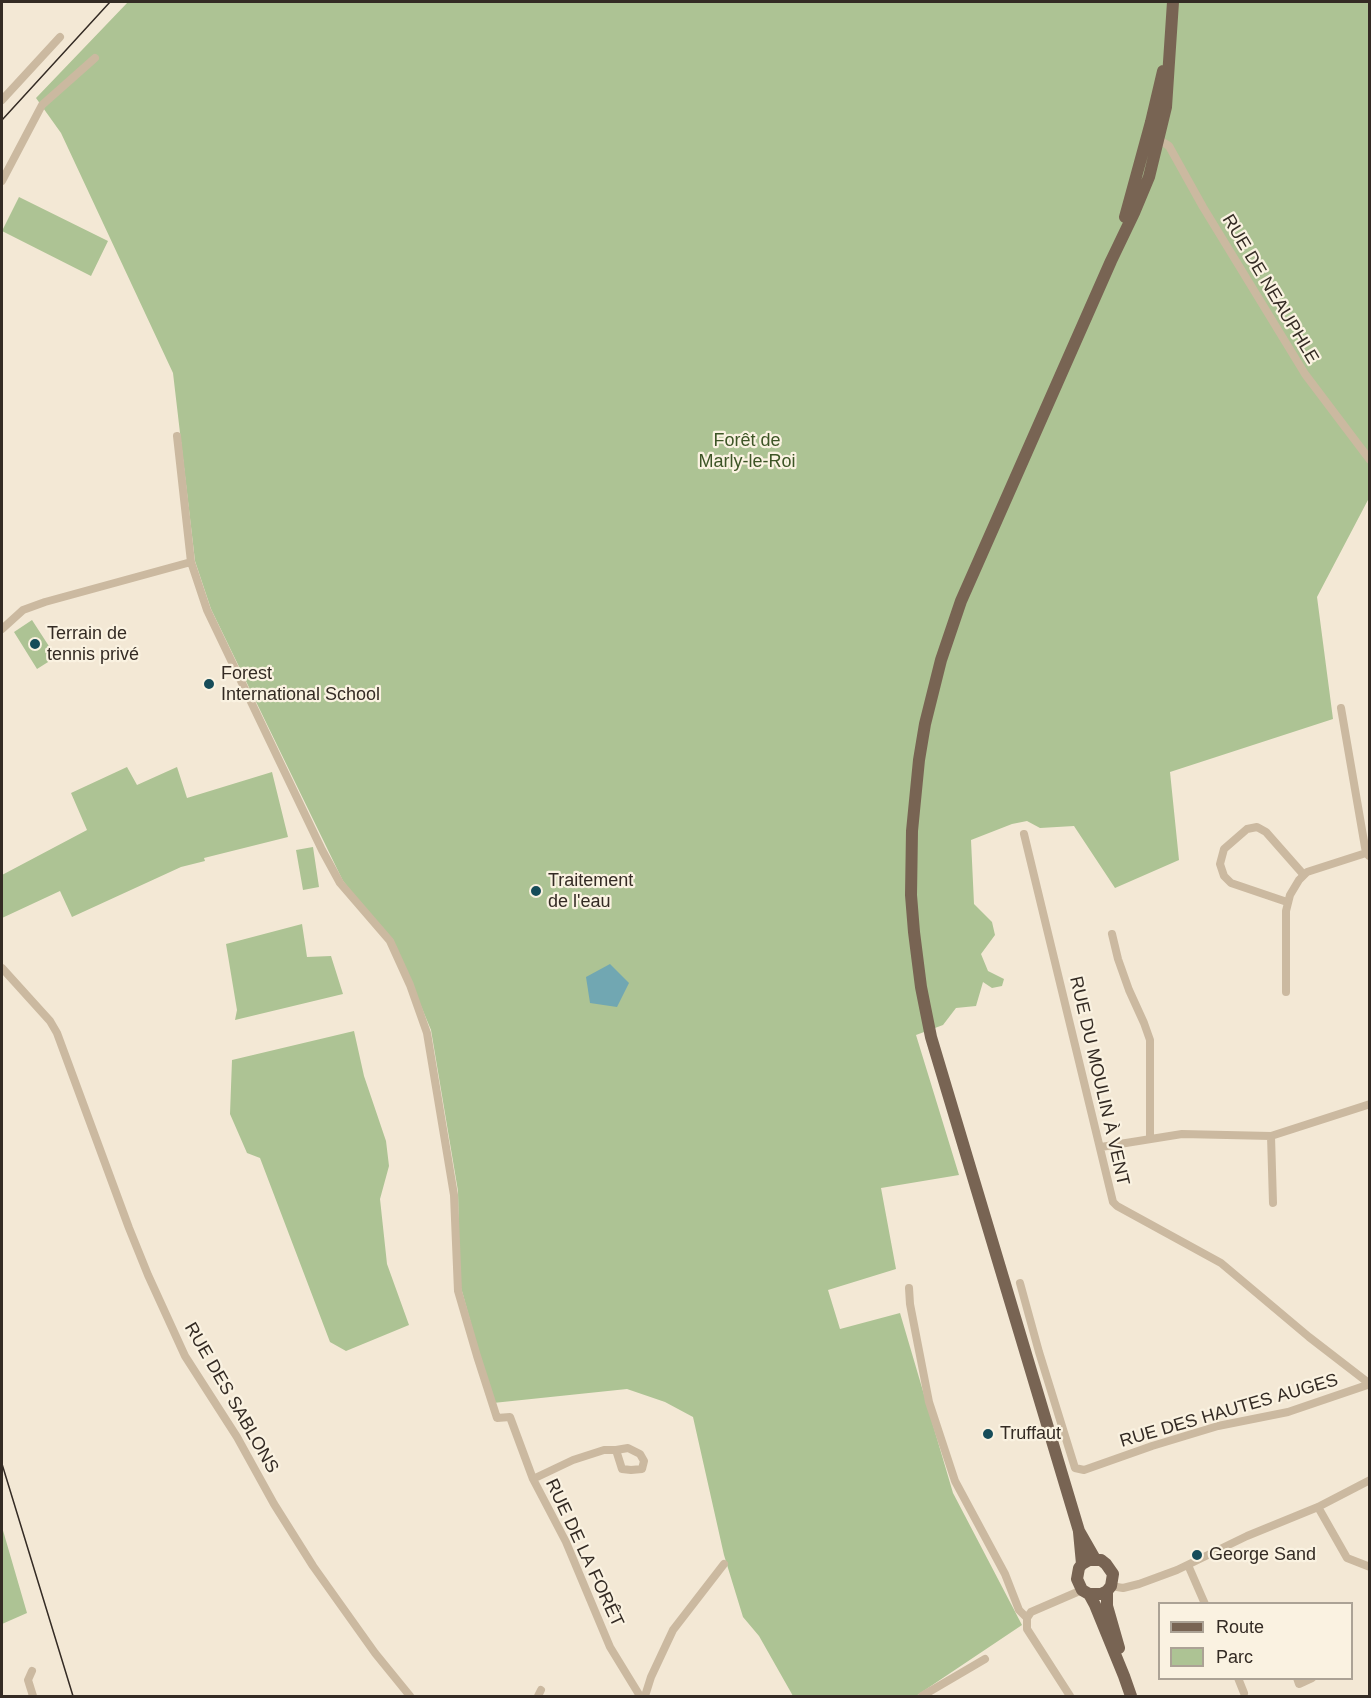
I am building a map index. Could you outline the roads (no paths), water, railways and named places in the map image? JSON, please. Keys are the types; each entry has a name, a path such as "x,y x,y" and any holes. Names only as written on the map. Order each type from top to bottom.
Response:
{"main road":[{"path":"1082,1564 1079,1531 931,1037 916,950 911,862 914,806 920,755 933,689 950,631 976,563 1149,177 1154,137 1168,89 1173,2"},
{"path":"1079,1531 1095,1559"},
{"path":"1124,1676 1119,1644 1107,1606 1113,1574 1101,1560 1095,1559 1082,1564 1077,1579 1124,1676 1131,1696"},
{"path":"1085,1592 1096,1596 1109,1588"}],"street":[{"path":"2,100 60,37"},
{"path":"2,181 42,105 95,58"},
{"name":"RUE DE NEAUPHLE","path":"1154,137 1169,146 1203,207 1305,374 1370,460"},
{"path":"2,628 23,610 45,602 191,562 177,436"},
{"name":"RUE DE LA FORÊT","path":"191,562 207,610 321,850 340,883 390,941 410,985 427,1032 454,1195 458,1291 497,1418 510,1417 533,1479 566,1542 610,1647 643,1696"},
{"path":"1286,992 1287,902 1303,874 1368,854 1341,708"},
{"path":"1287,902 1231,883 1224,876 1220,864 1224,849 1247,830 1257,827 1266,832 1303,874"},
{"name":"RUE DU MOULIN À VENT","path":"1024,834 1101,1148 1110,1196 1117,1206 1221,1263 1370,1384"},
{"path":"1112,934 1121,969 1150,1040 1150,1139"},
{"name":"RUE DES SABLONS","path":"2,968 50,1021 57,1033 148,1275 185,1356 237,1437 274,1504 313,1566 375,1653 410,1696"},
{"path":"1101,1148 1182,1134 1271,1136 1370,1104"},
{"path":"1271,1136 1274,1203"},
{"name":"RUE DES HAUTES AUGES","path":"1020,1283 1038,1352 1075,1468 1084,1470 1218,1426 1288,1412 1370,1384"},
{"path":"909,1288 909,1304 929,1402 955,1481 1005,1574 1019,1610 1027,1618"},
{"path":"533,1479 573,1460 604,1450 616,1450"},
{"path":"1109,1588 1123,1588 1139,1584 1188,1565 1247,1536 1317,1507 1370,1480"},
{"path":"1317,1507 1347,1558 1370,1567"},
{"path":"643,1696 673,1630 724,1564"},
{"path":"1188,1565 1203,1602"},
{"path":"1070,1696 1027,1629 1027,1618 1031,1612 1085,1592"},
{"path":"922,1696 985,1659"},
{"path":"32,1671 28,1680 33,1696"},
{"path":"1239,1680 1244,1693"}],"water":[{"path":"610,964 629,983 617,1007 590,1003 586,977"}],"tram line":[{"path":"2,120 110,2"},
{"path":"2,1464 73,1696"}],"place":[{"name":"Terrain de tennis privé","path":"35,644"},
{"name":"Forest International School","path":"209,684"},
{"name":"Traitement de l'eau","path":"536,891"},
{"name":"Truffaut","path":"988,1434"},
{"name":"George Sand","path":"1197,1555"}],"park label":[{"name":"Forêt de Marly-le-Roi","path":"747,451"}]}
